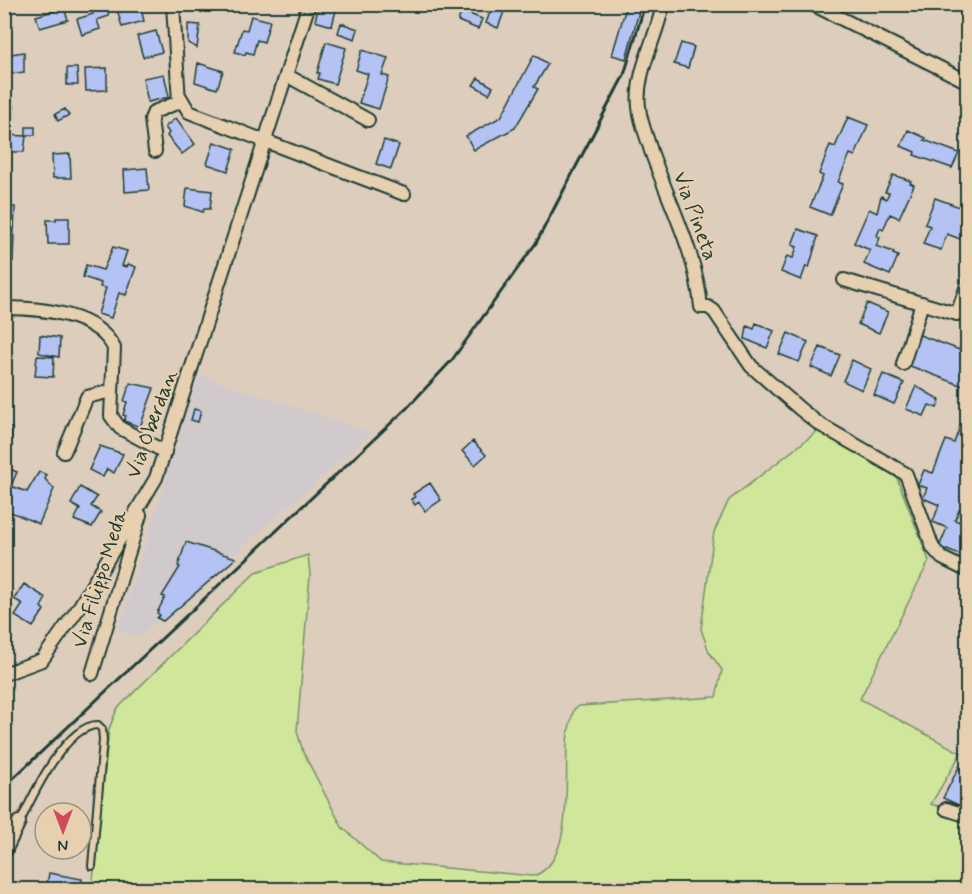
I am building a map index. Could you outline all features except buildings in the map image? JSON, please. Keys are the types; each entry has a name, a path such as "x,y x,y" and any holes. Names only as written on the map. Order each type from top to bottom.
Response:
{"street":[{"path":"154,151 151,118 154,112 179,102 173,4"},
{"name":"Via Oberdan","path":"4,674 42,660 78,609 156,478 309,4"},
{"name":"Via Pineta","path":"663,4 660,23 641,80 639,106 667,199 694,263 701,307 708,307 714,311 751,366 800,409 819,424 906,474 933,548 942,558 968,571"},
{"path":"812,4 968,82"},
{"path":"286,75 368,120"},
{"path":"179,95 189,112 404,194"},
{"path":"844,280 957,314 968,283"},
{"path":"903,363 922,303"},
{"path":"4,309 29,308 69,316 109,339 114,348 111,416 120,428 165,452"},
{"path":"64,452 87,397 111,391"},
{"name":"Via Filippo Meda","path":"92,674 146,496"},
{"path":"946,809 968,816"},
{"path":"4,853 19,822"}],"lane":[{"path":"19,822 46,768 82,731 98,725 102,729 103,740 92,866"}],"shaded area":[{"path":"199,375 372,433 139,637 118,630"}],"green space":[{"path":"818,431 850,447 897,478 929,561 860,699 961,753 931,804 967,815 967,889 92,890 109,729 117,709 256,572 308,555 310,575 297,731 303,752 342,827 381,862 533,876 546,868 555,855 565,819 567,740 574,709 579,706 716,697 722,670 709,652 701,629 714,532 729,500"}],"railway":[{"path":"4,787 406,409 452,360 536,243 624,75 645,4"}]}
